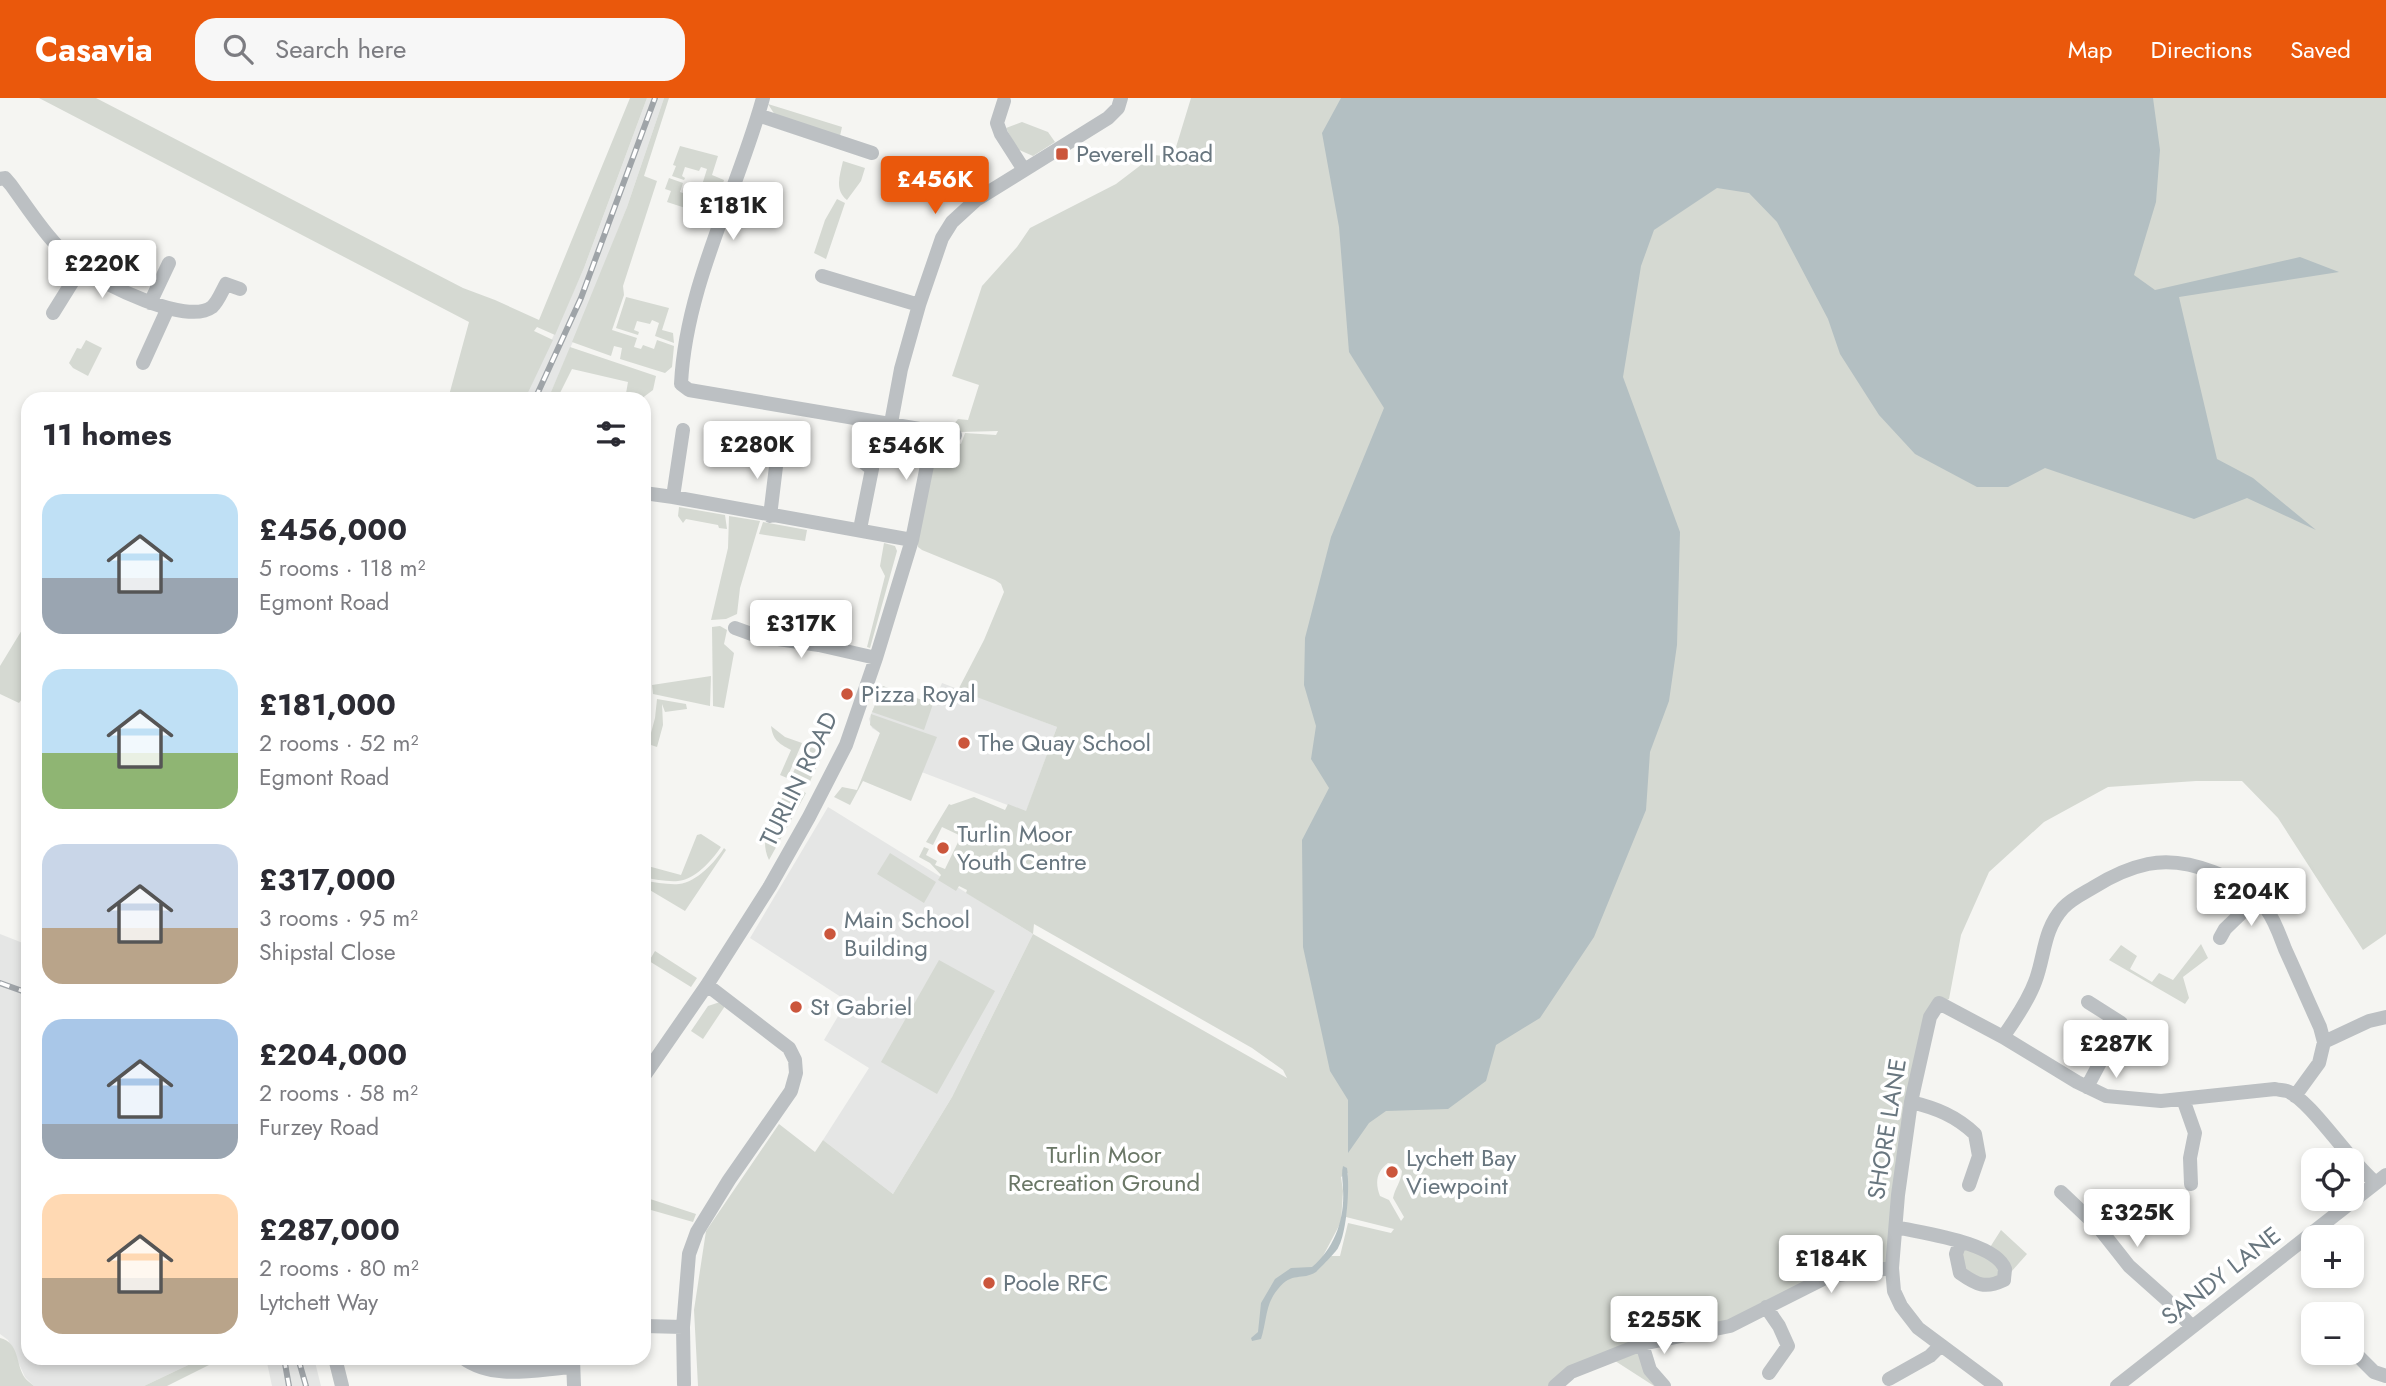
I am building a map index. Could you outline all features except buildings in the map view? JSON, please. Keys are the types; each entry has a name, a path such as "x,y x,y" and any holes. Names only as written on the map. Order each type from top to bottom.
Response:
{"street":[{"path":"762,98 697,293 683,348 681,384 689,390 955,435"},
{"path":"891,423 901,369 919,304 942,239 952,222 976,200 1108,118 1118,108 1121,98"},
{"path":"1004,100 997,123 1024,170"},
{"path":"758,115 872,153"},
{"path":"0,180 5,178 53,241 81,268 116,288 150,303 187,311 204,310 213,306 226,284 240,289"},
{"path":"150,303 169,263"},
{"path":"53,313 81,268"},
{"path":"822,276 919,304"},
{"path":"143,363 168,308"},
{"path":"674,497 682,430"},
{"name":"TURLIN ROAD","path":"651,1066 770,886 846,745 912,540 934,431"},
{"path":"770,516 778,450"},
{"path":"860,529 873,465"},
{"path":"651,494 912,540"},
{"path":"735,628 757,636 819,645 876,658"},
{"path":"2295,1096 2319,1063 2324,1042 2320,1027 2268,911 2250,891 2231,879 2195,866 2150,863 2098,884 2064,906 2051,924 2044,942 2035,983 2003,1037 2106,1096 2161,1101 2276,1089 2287,1091 2381,1179"},
{"path":"2220,938 2225,929 2257,898"},
{"path":"684,1384 683,1327 689,1254 697,1232 729,1180 791,1091 796,1073 795,1060 789,1048 707,985"},
{"path":"2087,1087 2121,1023 2088,1002"},
{"name":"SHORE LANE","path":"1996,1386 1918,1328 1901,1306 1894,1291 1892,1268 1898,1195 1911,1102 1930,1017 1939,1003 2003,1037"},
{"path":"2324,1042 2369,1021 2386,1017"},
{"path":"2183,1099 2195,1133 2190,1158 2192,1184"},
{"path":"1911,1102 1951,1116 1975,1134 1979,1156 1969,1185"},
{"name":"SANDY LANE","path":"2117,1386 2381,1179"},
{"path":"2061,1192 2099,1228 2129,1266 2192,1327"},
{"path":"1896,1227 1960,1242"},
{"path":"1555,1386 1571,1372 1642,1344 1730,1326 1829,1276 1892,1268"},
{"path":"1766,1307 1788,1346 1769,1373"},
{"path":"651,1326 683,1327"},
{"path":"1642,1344 1650,1370 1664,1386"},
{"path":"1889,1379 1930,1356 1940,1346"},
{"path":"2364,1363 2374,1373 2386,1376"},
{"path":"337,1365 342,1386"},
{"path":"474,1365 496,1372 556,1365"},
{"path":"573,1365 574,1386"}],"shaded area":[{"path":"647,98 664,98 627,207 551,392 528,392 584,268"},
{"path":"1341,98 2153,98 2160,150 2156,202 2134,275 2155,290 2300,257 2339,272 2179,297 2217,459 2253,478 2316,530 2247,498 2194,519 2045,468 2008,487 1977,487 1915,454 1879,415 1840,354 1828,319 1777,222 1749,193 1717,188 1654,230 1641,266 1623,377 1680,532 1677,645 1669,701 1650,752 1646,810 1594,937 1540,1018 1496,1045 1486,1081 1448,1109 1386,1111 1369,1123 1348,1153 1348,1100 1330,1071 1303,947 1302,840 1329,788 1311,759 1316,726 1304,685 1305,638 1331,537 1384,408 1349,352 1339,227 1322,133"},
{"name":"The Quay School","path":"942,683 1057,727 1026,812 872,753 880,733 872,728 869,719 883,686 933,704"},
{"path":"828,807 1033,934 952,1097 893,1194 823,1140 869,1068 824,1040 847,1001 750,938"},
{"path":"0,934 21,942 21,1365 188,1365 144,1386 34,1386 25,1377 8,1340 0,1334"},
{"path":"1343,1166 1347,1168 1348,1197 1344,1232 1338,1248 1316,1272 1283,1283 1271,1301 1261,1339 1252,1341 1251,1338 1258,1332 1261,1303 1275,1279 1291,1268 1312,1267 1332,1242 1342,1211"},
{"path":"268,1365 316,1365 321,1386 272,1386"}],"green space":[{"path":"39,98 96,98 463,288 539,320 630,98 647,98 584,268 555,335 537,327 534,331 553,340 528,392 450,392 469,322"},
{"path":"664,98 669,98 644,176 657,181 623,286 624,295 612,330 637,338 634,347 641,349 643,345 654,349 657,340 674,346 672,367 665,373 620,359 622,348 614,346 611,356 572,342 627,207"},
{"name":"Turlin Moor Recreation Ground","path":"1191,98 2386,98 2386,934 2363,950 2278,818 2242,781 2108,787 2044,822 1989,872 1961,935 1949,999 1939,1003 1930,1017 1892,1268 1829,1276 1730,1326 1642,1344 1662,1385 1654,1386 1609,1357 1555,1386 698,1386 694,1310 706,1231 779,1124 815,1152 823,1140 893,1194 952,1097 1033,934 966,893 967,890 959,886 956,891 938,880 941,875 930,863 919,857 924,847 929,849 926,855 937,861 935,865 945,869 961,836 942,827 933,845 926,842 949,804 974,797 1005,810 1008,804 1026,811 1057,727 958,690 984,640 1004,592 1001,584 995,580 922,550 918,547 918,542 935,455 940,447 948,443 961,444 965,433 996,435 998,431 961,432 951,428 958,419 968,420 979,385 952,376 982,286 1030,228 1116,184 1154,155 1173,157","holes":["1034,924 1252,1048 1283,1070 1287,1078 1033,934","1388,1163 1397,1164 1402,1171 1393,1198 1404,1217 1401,1221 1389,1200 1380,1196 1378,1191 1377,1182 1381,1170","1348,1173 1346,1217 1394,1229 1391,1233 1348,1223 1340,1256 1323,1256 1341,1222 1341,1177"]},
{"path":"768,104 842,127 840,136 775,115"},
{"path":"1022,122 1048,132 1055,142 1033,156 1017,149 1006,128"},
{"path":"680,146 718,156 712,175 724,180 721,190 702,185 707,169 701,167 699,171 685,167 682,176 684,180 672,176"},
{"path":"843,161 865,168 861,181 847,200 839,187"},
{"path":"669,178 683,183 680,192 689,195 692,189 702,192 704,189 720,194 713,217 667,202 671,191 665,189"},
{"path":"837,199 845,203 826,259 814,253 825,220"},
{"path":"626,297 669,308 662,330 673,333 674,343 655,336 659,323 652,320 650,324 637,321 634,330 639,332 638,335 616,328"},
{"path":"86,340 102,348 88,376 69,363 77,348 81,349"},
{"path":"570,347 656,376 650,392 626,392 628,382 572,369 560,392 551,392"},
{"path":"679,507 725,515 727,529 686,519 683,523 678,516"},
{"path":"729,516 760,521 740,588 737,614 726,619 711,620 728,548"},
{"path":"763,522 807,530 805,541 759,534"},
{"path":"884,543 895,546 897,551 870,648 867,647 885,576 880,566"},
{"path":"720,626 727,630 724,644 734,653 724,708 713,706 712,627"},
{"path":"21,632 19,703 0,694 0,666"},
{"path":"711,676 710,706 653,694 652,685"},
{"path":"883,686 933,704 924,730 872,712"},
{"path":"657,699 686,704 687,709 665,712 662,704 663,725 657,747 651,745"},
{"path":"871,714 937,737 911,801 863,781 850,805 834,797 842,787 857,790 880,733 870,725"},
{"path":"771,726 785,737 802,743 787,778 780,775 791,750 777,741"},
{"path":"806,745 823,752 808,786 790,779"},
{"path":"792,787 806,793 769,860 765,841 769,821 779,802"},
{"path":"701,834 721,847 708,863 684,880 651,879 651,867 681,875 697,835"},
{"path":"724,848 726,850 685,911 651,891 651,882 675,884 686,882 711,865"},
{"path":"890,853 936,882 924,903 877,874"},
{"path":"2201,944 2208,958 2183,977 2189,998 2185,1004 2109,960 2121,945 2137,956 2130,969 2152,982 2159,973 2173,980"},
{"path":"655,951 697,978 691,987 651,962"},
{"path":"939,960 995,991 937,1094 881,1062"},
{"path":"720,1002 725,1006 703,1039 691,1031 708,1006"},
{"path":"651,1199 696,1214 693,1222 651,1210"},
{"path":"2001,1230 2027,1254 2004,1280 1993,1285 1960,1273 1960,1242 1987,1252"},
{"path":"0,1338 11,1344 25,1378 34,1386 0,1386"},
{"path":"188,1365 209,1365 167,1386 144,1386"}],"railway":[{"path":"538,392 581,298 655,98"},
{"path":"0,983 21,990"},
{"path":"285,1365 289,1386"},
{"path":"300,1365 306,1386"}],"place":[{"name":"Peverell Road","path":"1062,154"},
{"name":"Pizza Royal","path":"847,694"},
{"name":"The Quay School","path":"964,743"},
{"name":"Turlin Moor Youth Centre","path":"943,848"},
{"name":"Main School Building","path":"830,934"},
{"name":"St Gabriel","path":"796,1007"},
{"name":"Lychett Bay Viewpoint","path":"1392,1172"},
{"name":"Poole RFC","path":"989,1283"}]}
